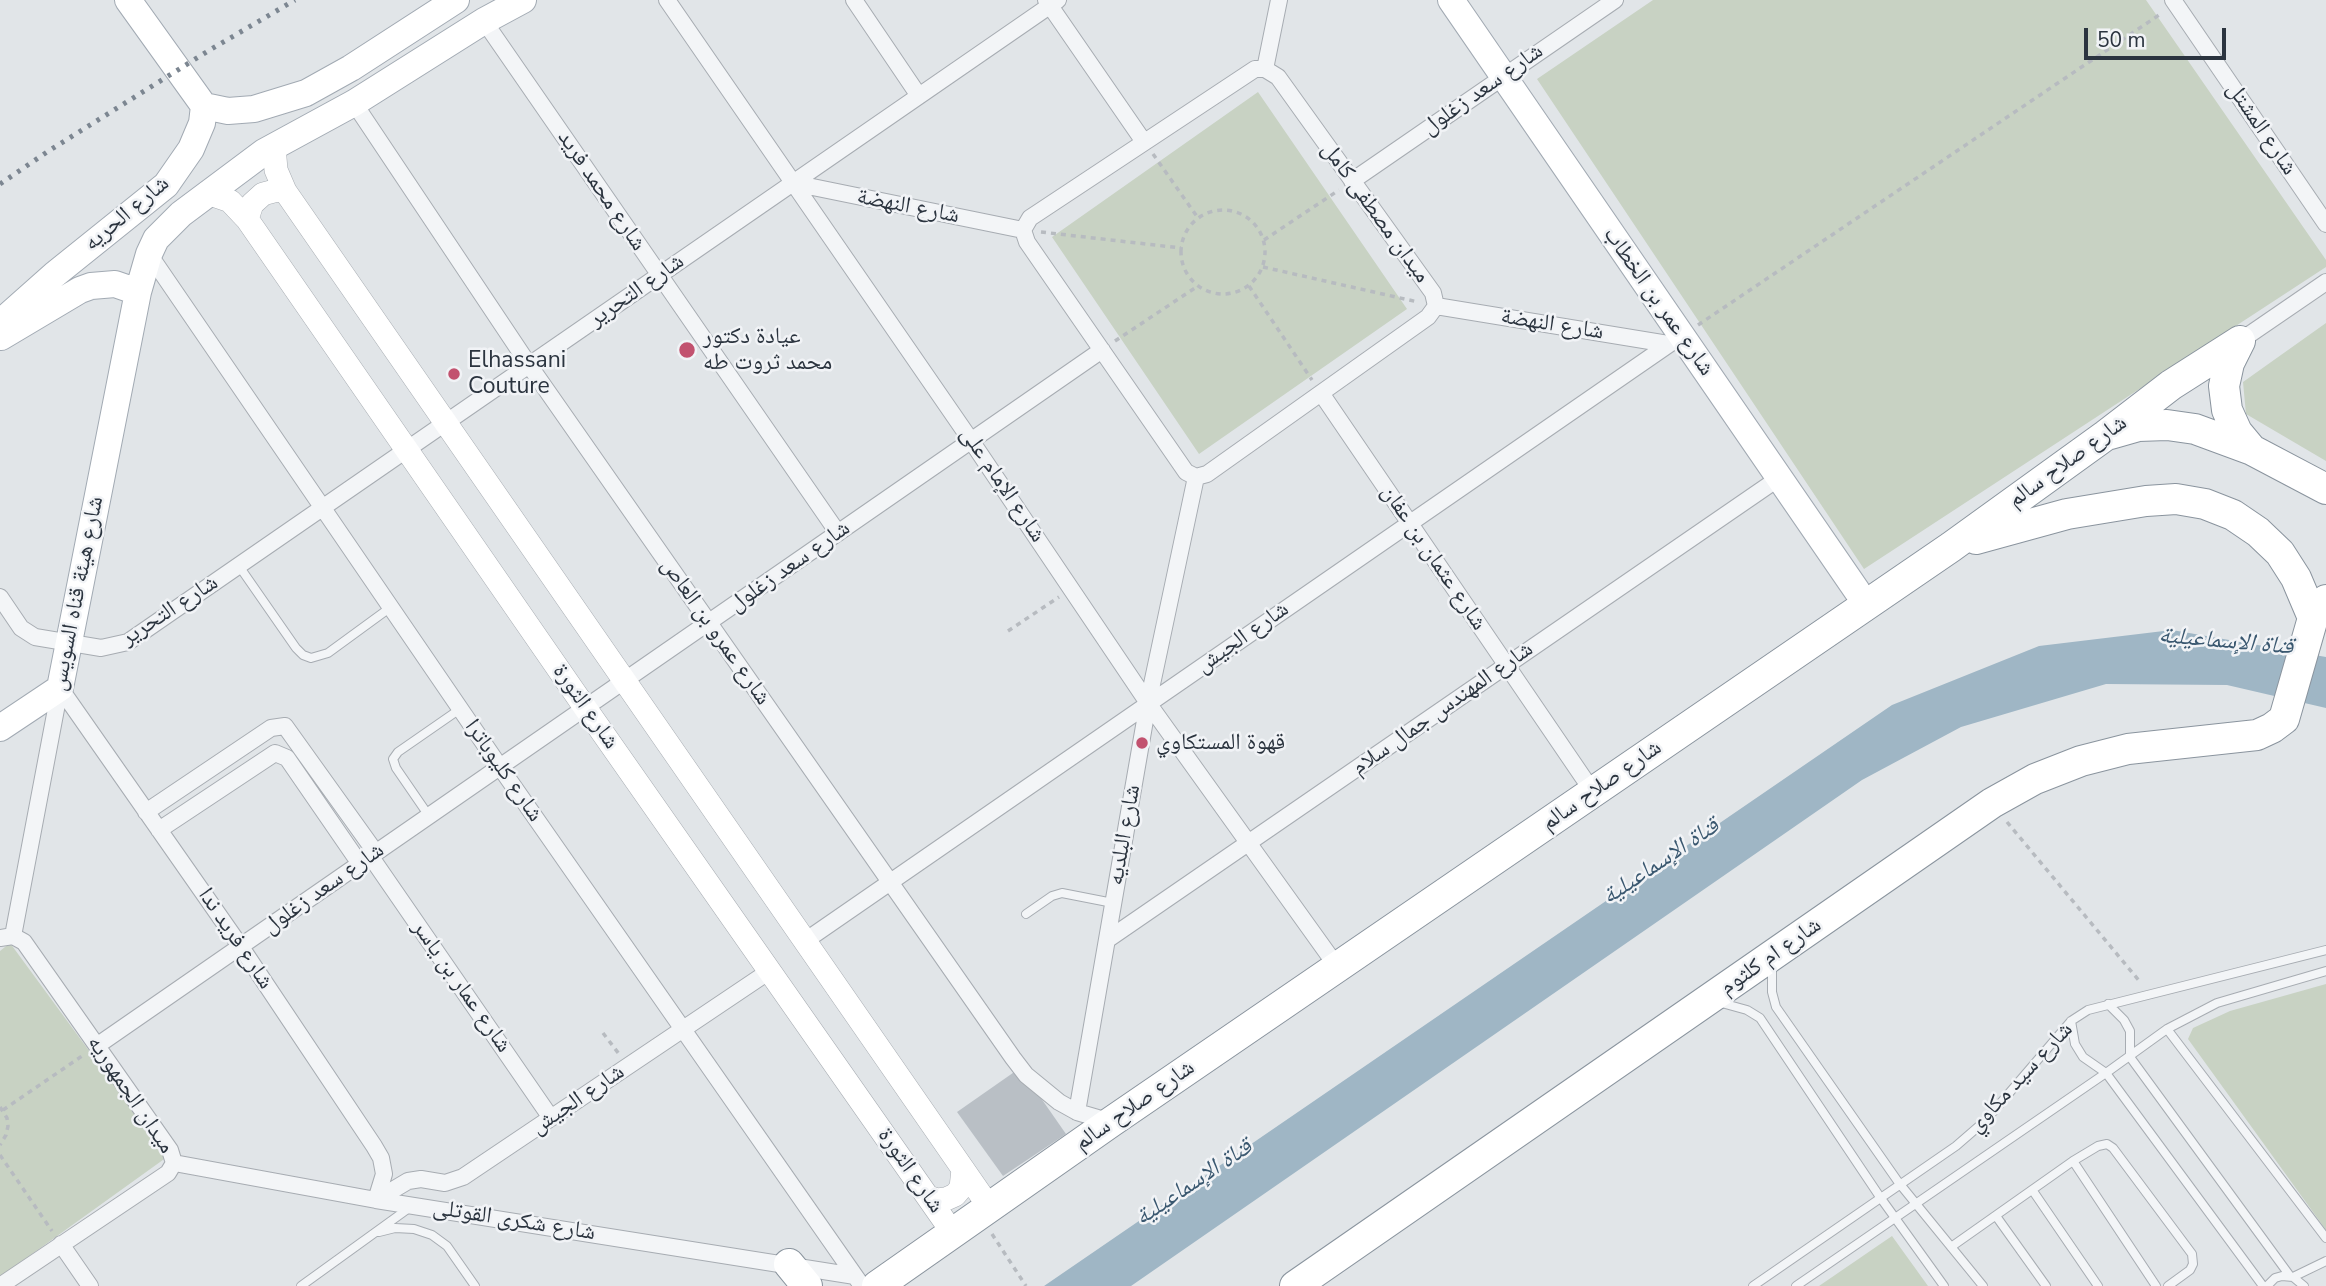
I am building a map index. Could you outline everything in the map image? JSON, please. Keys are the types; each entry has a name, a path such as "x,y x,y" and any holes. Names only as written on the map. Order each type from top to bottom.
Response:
{"highway":[{"name":"شارع صلاح سالم","path":"864,1283 953,1233 1951,547 2171,385 2240,341"},
{"path":"2240,341 2229,363 2224,386 2227,410 2237,432 2252,450"},
{"path":"2106,435 2138,426 2167,425 2195,429 2252,450 2326,489"},
{"path":"1951,547 2027,524 2106,507 2176,499 2205,504 2233,515 2250,526 2280,553 2317,614"},
{"name":"شارع ام كلثوم","path":"1295,1286 1992,803 2035,779 2081,761 2128,749 2257,735 2272,728 2284,719 2317,614"}],"main road":[{"path":"128,0 204,106 228,111 271,106 306,93 351,68 456,0"},
{"name":"شارع الحريه","path":"149,254 166,227 207,193 274,146 354,103 484,20 523,0"},
{"name":"شارع عمر بن الخطاب","path":"1451,0 1675,340 1779,478 1866,604"},
{"path":"412,28 429,55"},
{"path":"306,93 321,119"},
{"name":"شارع الحريه","path":"0,323 54,275 166,185 191,149 202,122 204,106"},
{"name":"شارع هيئة قناه السويس","path":"60,688 138,292 149,254"},
{"path":"0,337 91,286 115,284 138,292"},
{"path":"0,728 60,688"}],"street":[{"name":"شارع الإمام على","path":"667,0 1073,589 1148,704 1338,968"},
{"path":"854,0 919,96"},
{"path":"1196,477 1186,472 1027,242 1023,230 1030,218 1144,142 1255,69 1265,69 1279,0"},
{"name":"شارع سعد زغلول","path":"1352,181 1615,0"},
{"name":"شارع التحرير","path":"69,643 102,648 128,642 1051,2"},
{"path":"1051,2 1144,142"},
{"name":"شارع المشتل","path":"2174,2 2326,224"},
{"name":"شارع محمد فريد","path":"484,20 838,533"},
{"name":"ميدان مصطفى كامل","path":"1196,477 1207,474 1428,317 1436,306 1433,293 1278,77 1265,69"},
{"name":"شارع عمرو بن العاص","path":"354,103 529,365 1026,1075 1059,1102 1077,1112 1111,1122"},
{"name":"شارع الثورة","path":"274,146 276,170 285,191 963,1169 985,1211"},
{"name":"شارع النهضة","path":"793,183 1023,230"},
{"path":"247,219 252,204 263,194 285,191"},
{"name":"شارع الثورة","path":"207,193 230,201 247,219 953,1233"},
{"name":"شارع كليوباترا","path":"149,254 500,768 864,1283"},
{"name":"شارع صلاح سالم","path":"2240,341 2326,282"},
{"name":"شارع النهضة","path":"1436,306 1675,340"},
{"name":"شارع الجيش","path":"805,941 1675,340"},
{"name":"شارع سعد زغلول","path":"98,1045 1102,351"},
{"name":"شارع عثمان بن عفان","path":"1321,393 1593,792"},
{"name":"شارع البلديه","path":"1077,1112 1148,704 1196,477"},
{"name":"شارع المهندس جمال سلام","path":"1107,940 1779,478"},
{"path":"0,597 27,633 69,643"},
{"name":"شارع فريد ندا","path":"60,688 241,947 381,1158 384,1174 376,1200"},
{"name":"شارع هيئة قناه السويس","path":"6,937 60,688"},
{"name":"شارع عمار بن ياسر","path":"146,812 271,728 285,726 369,858 551,1118"},
{"name":"شارع عمار بن ياسر","path":"159,830 275,752 287,758 369,858"},
{"name":"ميدان الجمهوريه","path":"0,1286 168,1173 174,1163 170,1150 24,942 6,937"},
{"name":"شارع الجيش","path":"376,1200 408,1181 421,1179 446,1183 463,1177 771,970"},
{"name":"شارع شكرى القوتلى","path":"174,1163 798,1275 864,1283"},
{"path":"928,1197 937,1200 955,1195 961,1188 963,1169"},
{"path":"61,1244 90,1286"}],"lane":[{"path":"239,566 296,648 311,658 328,653 391,607"},
{"path":"429,816 396,768 393,759 397,752 460,709"},
{"path":"1026,914 1052,896 1062,893 1113,903"},
{"name":"شارع سيد مكاوي","path":"1753,1286 1956,1146 1986,1120 2071,1021 2088,1010 2326,950"},
{"path":"1779,951 1773,962 1771,977 1776,1007 1899,1183 1983,1286"},
{"name":"شارع سيد مكاوي","path":"1796,1286 2167,1029 2217,1003 2326,971"},
{"path":"1702,1005 1716,1002 1731,1004 1760,1018 1880,1197 1897,1217 1944,1286"},
{"path":"2108,1004 2124,1020 2130,1031 2130,1057 2291,1277 2304,1286"},
{"path":"2071,1021 2075,1044 2083,1057 2106,1073 2265,1286 2275,1278 2291,1277 2326,1261"},
{"path":"2167,1029 2326,1238"},
{"path":"1951,1247 2073,1161 2102,1144 2113,1148 2192,1254 2193,1264 2190,1269 2168,1286"},
{"path":"2073,1161 2156,1286"},
{"path":"2033,1191 2098,1286"},
{"path":"301,1286 413,1205"},
{"path":"1996,1216 2046,1286"},
{"path":"377,1232 395,1228 414,1229 432,1235 447,1246 475,1286"}],"path":[{"path":"1675,340 2174,2"},
{"path":"1144,142 1198,218"},
{"path":"1264,240 1352,181"},
{"path":"1216,210 1237,212 1254,223 1264,240 1266,249 1263,267 1249,286 1241,291 1214,293 1198,286 1183,265 1181,248 1186,232 1198,218 1216,210"},
{"path":"1023,230 1181,248"},
{"path":"1263,267 1436,306"},
{"path":"1102,351 1198,286"},
{"path":"1249,286 1321,393"},
{"path":"1008,631 1073,589"},
{"path":"1992,803 2149,993"},
{"path":"603,1033 628,1066"},
{"path":"0,1145 8,1126 1,1109 98,1045"},
{"path":"0,1155 61,1244"},
{"path":"985,1211 1026,1286"}],"green space":[{"path":"1653,0 2146,0 2326,260 2326,267 1864,569 1537,79"},
{"path":"1258,92 1407,309 1199,454 1052,237"},
{"path":"2326,323 2326,461 2246,414 2243,382"},
{"path":"10,943 167,1157 0,1277 0,951"},
{"path":"2326,984 2326,1230 2188,1039 2193,1028 2230,1011"},
{"path":"1892,1236 1928,1286 1819,1286"}],"water":[{"name":"قناة الإسماعيلية","path":"2172,630 2326,657 2326,708 2227,685 2106,684 1961,727 1862,780 1131,1286 1044,1286 1892,705 2039,646"}],"building":[{"path":"1020,1068 1066,1134 1003,1176 957,1112"}],"railway":[{"path":"0,184 208,51 295,0"}],"place":[{"name":"عيادة دكتور محمد ثروت طه","path":"687,350"},
{"name":"Elhassani Couture","path":"454,374"},
{"name":"قهوة المستكاوي","path":"1142,743"}]}
